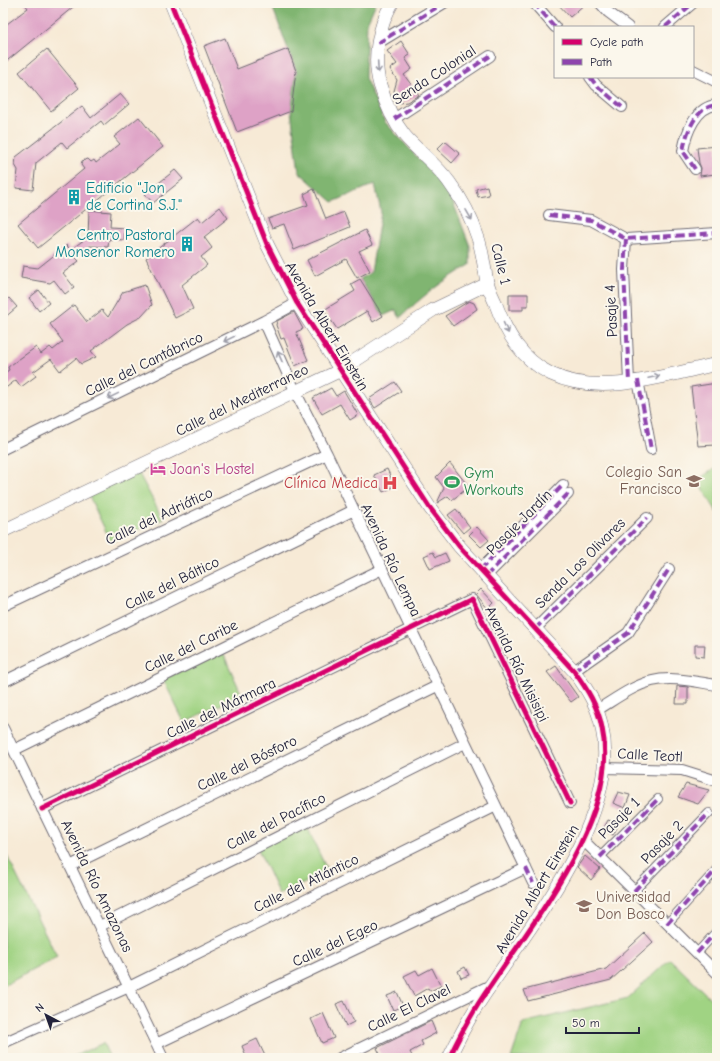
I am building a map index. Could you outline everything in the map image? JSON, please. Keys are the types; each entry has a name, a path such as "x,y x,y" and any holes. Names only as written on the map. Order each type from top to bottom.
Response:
{"street":[{"name":"Avenida Albert Einstein","path":"171,3 267,244 297,303 339,371 430,508 459,546 485,571 574,671 589,692 597,710 604,741 604,768 593,816 583,840 542,908 491,985 449,1058"},
{"name":"Calle 1","path":"392,3 381,26 378,44 379,82 394,119 405,135 449,181 472,221 483,256 488,284 512,341 533,362 560,378 586,385 603,385 634,381 717,364"},
{"path":"378,44 444,3"},
{"path":"534,3 554,26"},
{"path":"600,3 608,12 627,26"},
{"path":"666,26 693,3"},
{"name":"Senda Colonial","path":"394,119 490,56"},
{"path":"694,70 717,82"},
{"path":"591,78 596,85 622,107"},
{"path":"695,169 683,150 688,132 696,118 703,111 712,105 717,105"},
{"path":"549,215 591,220 626,239 717,233"},
{"name":"Pasaje 4","path":"626,239 624,270 634,381 651,449"},
{"name":"Calle del Mediterraneo","path":"3,531 296,393 339,371 433,310 488,284"},
{"name":"Calle del Cantábrico","path":"3,449 264,321 297,303"},
{"name":"Avenida Río Lempa","path":"264,321 296,393 327,454 437,686 534,883"},
{"name":"Calle del Adriático","path":"3,606 327,454"},
{"path":"485,571 563,485"},
{"name":"Pasaje Jardín","path":"485,571 568,494"},
{"name":"Calle del Báltico","path":"3,682 354,510"},
{"name":"Senda Los Olivares","path":"536,629 647,518"},
{"name":"Calle del Caribe","path":"14,750 382,569"},
{"path":"574,671 628,633 669,569"},
{"name":"Avenida Río Misisipi","path":"410,629 472,599 570,803"},
{"name":"Calle del Mármara","path":"42,809 410,629"},
{"path":"597,710 634,688 652,681 673,679 717,685"},
{"name":"Calle del Bósforo","path":"70,866 437,686"},
{"name":"Avenida Río Amazonas","path":"3,728 163,1058"},
{"name":"Calle del Pacífico","path":"100,926 465,743"},
{"name":"Calle Teotl","path":"604,768 682,770 717,781"},
{"name":"Pasaje 1","path":"600,857 658,799"},
{"name":"Calle del Atlántico","path":"3,1043 129,987 496,806"},
{"name":"Pasaje 2","path":"634,891 710,813"},
{"path":"583,840 717,973"},
{"name":"Calle del Egeo","path":"156,1044 526,868"},
{"path":"667,924 717,869"},
{"path":"697,953 717,931"},
{"name":"Calle El Clavel","path":"340,1058 491,985"}],"green space":[{"path":"271,3 376,3 367,23 365,78 385,122 440,182 453,202 470,246 470,265 434,289 400,318 396,310 383,316 360,279 371,272 381,212 375,184 333,202 299,172 291,111 296,71"},
{"path":"717,467 717,512 697,480"},
{"path":"137,470 163,519 111,542 88,494"},
{"path":"222,651 242,695 184,722 163,679"},
{"path":"305,823 328,872 279,895 257,847"},
{"path":"3,848 57,957 3,986"},
{"path":"670,959 717,1005 717,1058 511,1058 523,1023 628,998"},
{"path":"103,1043 110,1058 70,1058"}],"building":[{"path":"24,3 78,3 3,64 3,27 28,8"},
{"path":"557,3 586,3 570,17"},
{"path":"225,38 237,69 288,49 296,71 291,111 237,132 204,46"},
{"path":"401,41 410,55 405,58 412,69 404,75 419,95 407,102 399,103 394,91 397,80 390,69 397,64 387,51"},
{"path":"47,49 79,88 51,111 19,72"},
{"path":"120,94 129,104 104,125 101,121 67,148 62,142 36,163 33,190 16,188 18,170 15,165 16,157 82,106 91,118"},
{"name":"Edificio \"Jon de Cortina S.J.\"","path":"139,117 163,147 38,248 18,224 84,169 81,165 82,161 88,159 91,162 94,160 96,163 120,144 114,137"},
{"path":"445,141 460,154 452,163 437,149"},
{"path":"717,146 717,167 714,168 715,174 700,176 701,168 697,148"},
{"path":"175,170 183,179 153,203 145,194"},
{"path":"487,186 489,195 478,197 476,189"},
{"path":"314,189 326,219 344,212 350,227 294,250 284,224 272,228 268,219 308,205 304,194"},
{"name":"Centro Pastoral Monsenor Romero","path":"220,207 228,218 204,237 212,248 201,257 207,265 182,285 193,309 175,318 146,258 198,217 202,222"},
{"path":"89,210 111,212 110,227 125,228 124,240 109,239 108,247 90,246 75,257 79,261 63,273 74,287 65,294 54,280 50,283 21,278 23,266 38,268 67,245 70,250 88,237"},
{"path":"365,230 372,245 359,251 370,271 357,278 346,259 315,276 307,260"},
{"path":"360,279 383,316 373,322 367,311 337,329 324,310 355,291 351,284"},
{"path":"145,285 152,305 141,317 127,324 91,351 96,357 81,364 76,358 60,371 51,359 33,372 36,376 21,387 16,380 3,390 3,374 9,370 8,367 36,347 41,354 50,347 53,350 63,342 50,324 74,305 87,322 102,310 108,317 123,292"},
{"path":"39,290 49,303 39,311 29,298"},
{"path":"509,294 528,294 528,306 523,306 523,310 509,310"},
{"path":"9,298 17,307 3,319 3,303"},
{"path":"469,301 474,303 477,309 453,326 445,316"},
{"path":"294,312 303,329 296,332 308,360 295,366 284,338 281,339 276,325 277,321"},
{"path":"395,382 401,391 375,408 369,399"},
{"path":"717,383 716,445 698,446 691,387"},
{"path":"331,388 336,396 344,391 358,415 350,420 340,404 322,414 313,398"},
{"name":"Gym Workouts","path":"450,463 469,487 452,500 448,496 437,503 444,488 436,477"},
{"path":"387,469 395,486 383,492 374,475"},
{"path":"456,509 470,527 463,533 448,515"},
{"path":"477,527 489,540 481,547 469,535"},
{"path":"433,552 436,557 445,553 449,561 430,569 424,556"},
{"path":"481,589 494,603 488,609 476,594"},
{"path":"695,645 705,645 704,657 695,656"},
{"path":"556,666 578,697 571,702 547,672"},
{"path":"677,686 688,687 688,704 676,704"},
{"path":"686,784 709,790 698,804 678,797"},
{"path":"618,792 630,795 625,808 613,803"},
{"path":"608,820 619,824 613,835 603,830"},
{"path":"585,856 600,869 591,880 577,867"},
{"path":"645,933 653,942 611,980 528,1001 524,990 606,969"},
{"path":"465,967 469,975 461,978 458,971"},
{"path":"432,968 441,986 430,991 428,988 414,996 404,976 416,970 419,975"},
{"path":"397,992 403,1006 393,1010 387,996"},
{"path":"344,1001 354,1022 346,1026 336,1004"},
{"path":"323,1013 334,1038 322,1043 311,1019"},
{"path":"431,1021 436,1033 421,1041 423,1045 410,1052 413,1058 382,1058 377,1048"},
{"path":"257,1039 266,1058 247,1058 242,1046"}],"marked path":[{"path":"378,43 444,3"},
{"path":"534,3 554,26"},
{"path":"666,26 693,3"},
{"path":"394,119 490,56"},
{"path":"591,78 596,85 622,107"},
{"path":"695,169 683,151 687,136 698,115 703,110 717,105"},
{"path":"549,215 591,220 626,239 717,233"},
{"path":"626,239 624,270 629,382"},
{"path":"638,380 651,449"},
{"path":"480,570 563,485"},
{"path":"486,576 568,494"},
{"path":"535,629 647,518"},
{"path":"574,671 628,633 669,569"},
{"path":"600,857 658,799"},
{"path":"634,891 709,813"},
{"path":"526,868 533,883"},
{"path":"667,924 717,869"},
{"path":"697,953 717,931"}],"cycle path":[{"path":"171,3 267,244 297,303 430,508 459,546 574,671 598,712 602,728 605,761 599,795 587,829 551,897 479,1002 449,1058"},
{"path":"42,809 472,599 570,803"}],"place":[{"name":"Edificio \"Jon de Cortina S.J.\"","path":"74,197"},
{"name":"Centro Pastoral Monsenor Romero","path":"187,244"},
{"name":"Joan's Hostel","path":"158,469"},
{"name":"Colegio San Francisco","path":"694,481"},
{"name":"Gym Workouts","path":"452,482"},
{"name":"Clínica Medica","path":"390,483"},
{"name":"Universidad Don Bosco","path":"584,906"}]}
